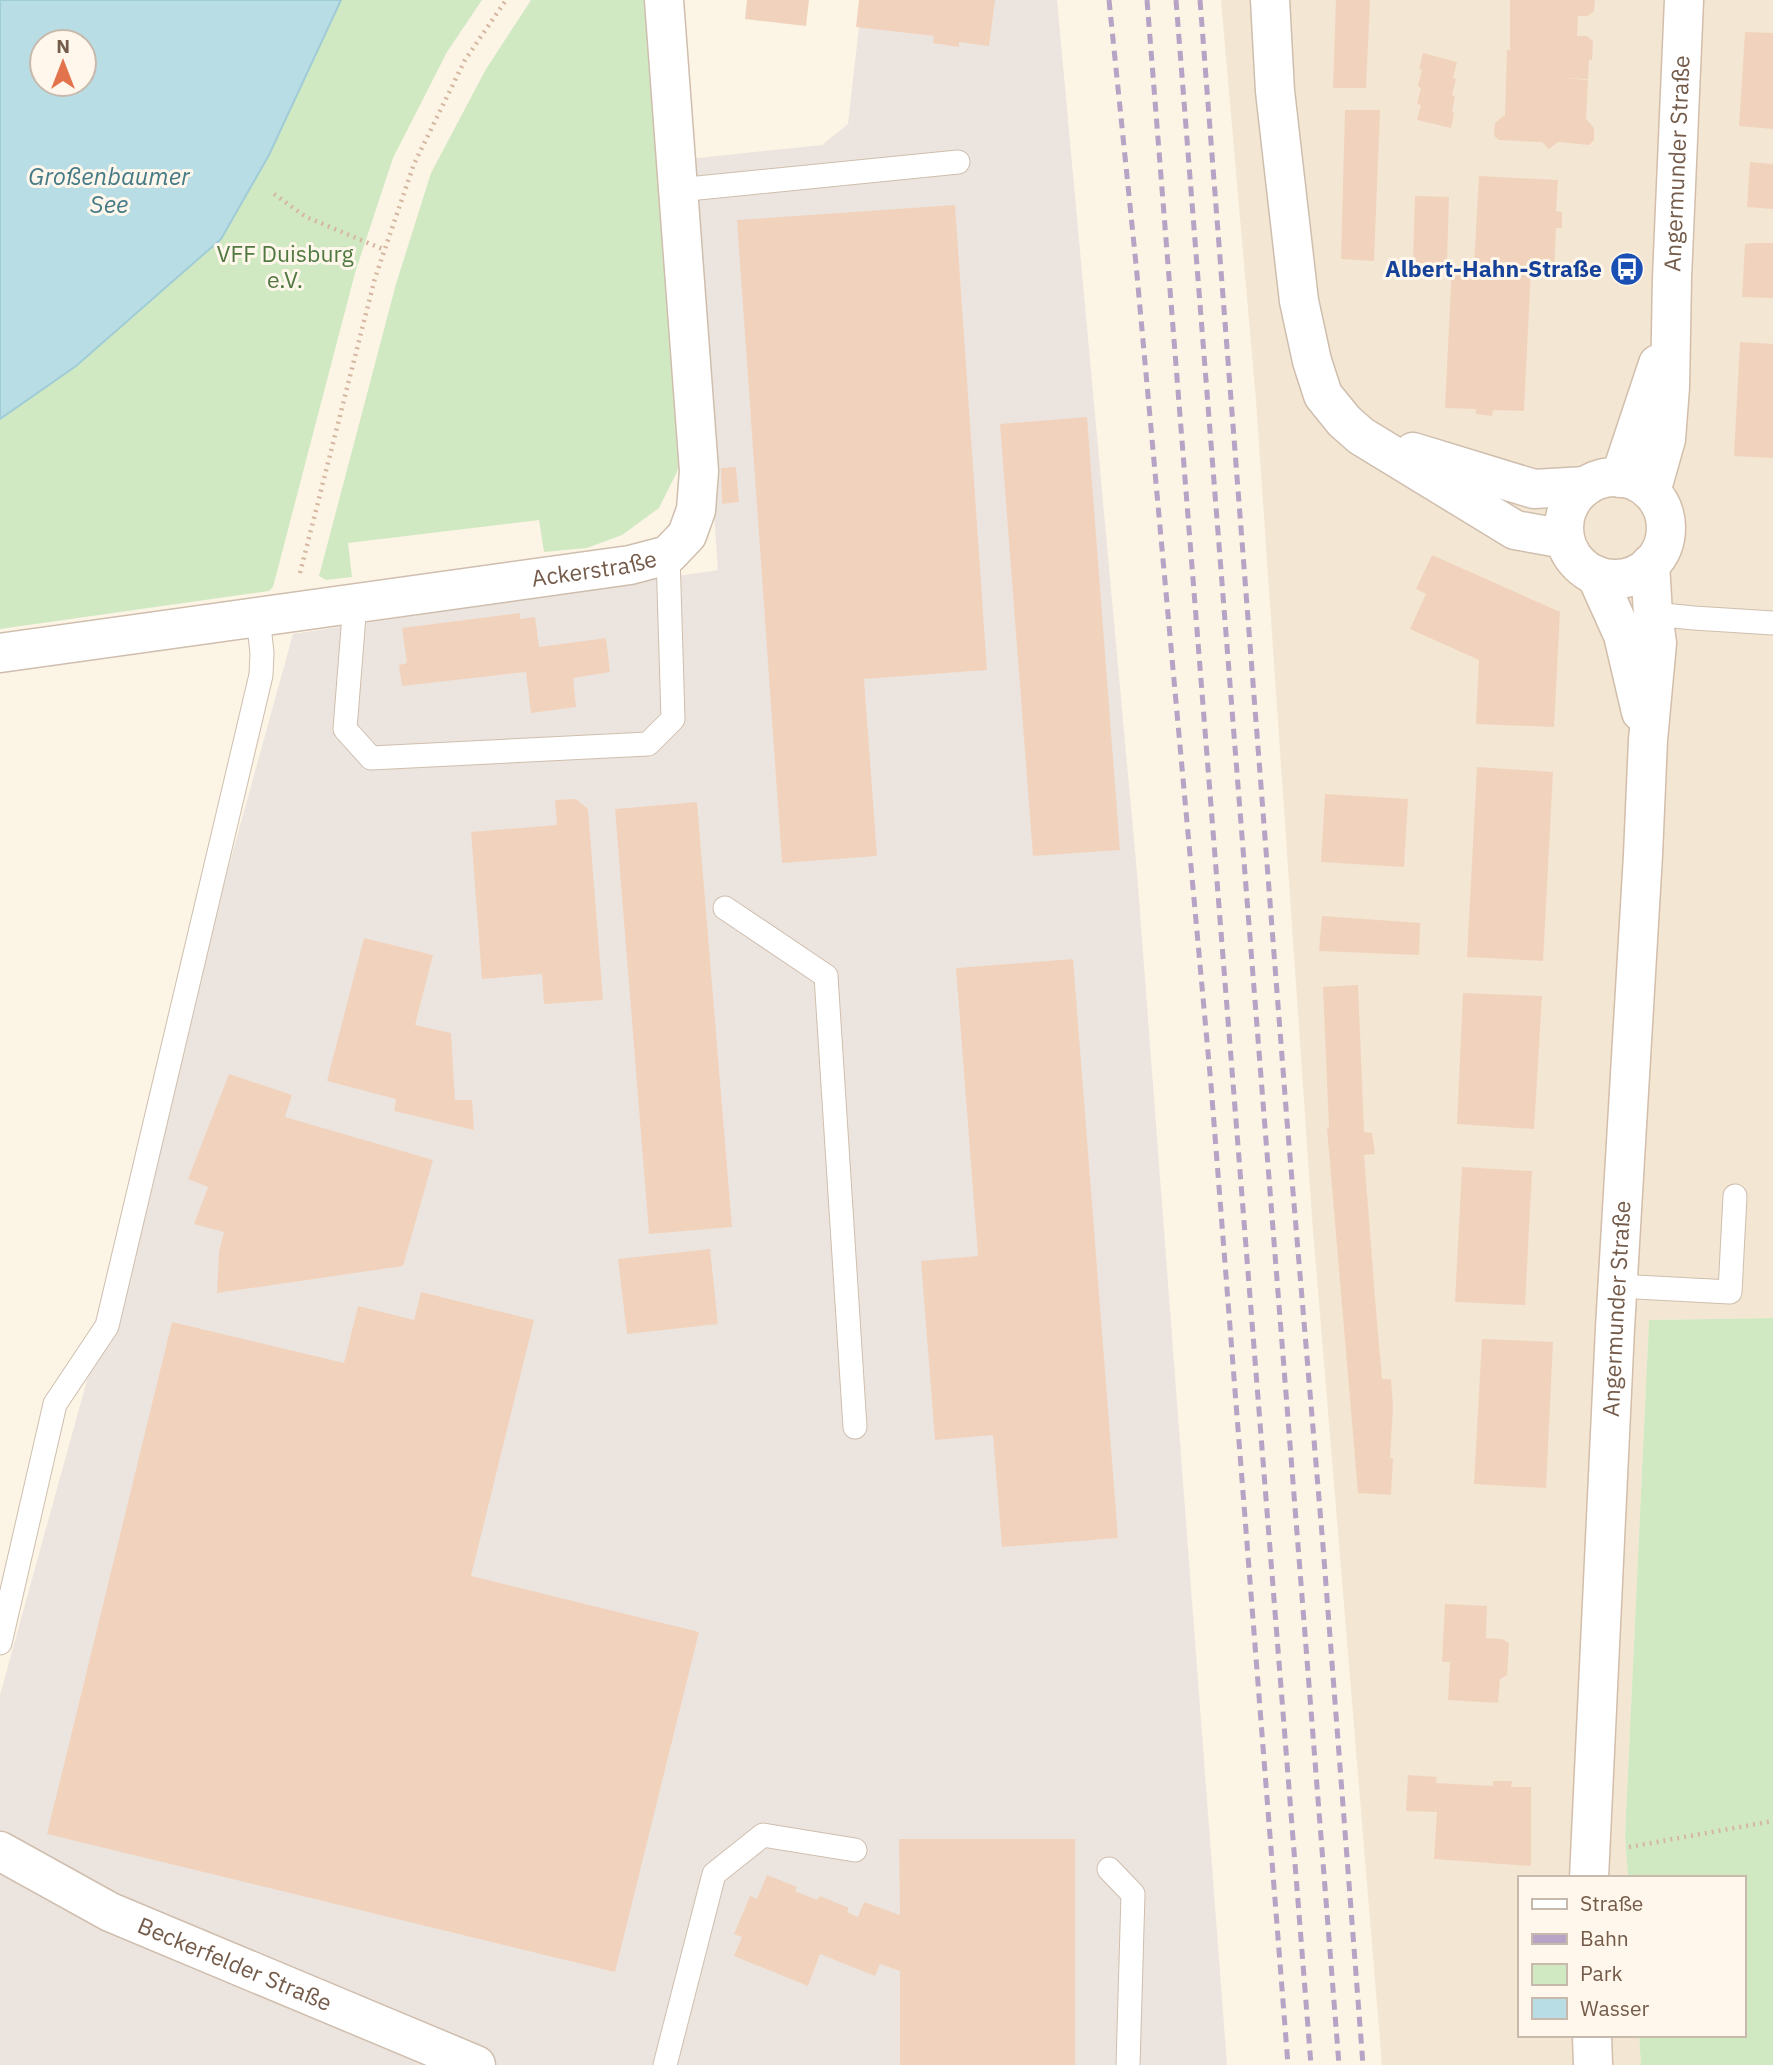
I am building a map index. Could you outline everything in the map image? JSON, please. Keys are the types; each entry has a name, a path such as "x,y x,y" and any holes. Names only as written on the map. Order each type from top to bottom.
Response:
{"street":[{"name":"Ackerstraße","path":"0,653 630,565 668,555 687,535 696,510 699,471 664,0"},
{"path":"1270,0 1275,91 1299,301 1312,361 1323,395 1344,421 1361,436 1515,530 1565,539"},
{"name":"Angermunder Straße","path":"1619,485 1670,326 1684,0"},
{"path":"1361,436 1534,489 1619,485"},
{"name":"Angermunder Straße","path":"1589,1865 1648,740 1657,643 1650,564 1659,554 1665,528 1660,503 1619,485 1575,496 1567,509 1565,539 1576,561 1596,575 1623,635 1648,740"},
{"path":"1596,575 1625,578 1639,573 1650,564"},
{"name":"Beckerfelder Straße","path":"0,1851 110,1912 476,2065"},
{"path":"1592,2037 1593,2065"}],"lane":[{"path":"678,190 958,162"},
{"path":"355,603 345,729 371,758 648,744 673,719 668,555"},
{"path":"1653,614 1773,623"},
{"path":"0,1643 55,1404 107,1326 261,675 262,653 258,617"},
{"path":"725,908 826,976 855,1427"},
{"path":"1618,1286 1730,1292 1735,1196"},
{"path":"665,2065 714,1874 763,1835 855,1850"},
{"path":"1109,1869 1133,1894 1128,2065"}],"path":[{"path":"295,612 297,584 372,291 414,164 465,60 506,0"},
{"path":"274,194 306,217 385,250"},
{"path":"1589,1865 1773,1821"}],"shaded area":[{"path":"862,0 1057,0 1137,873 1227,2065 0,2065 0,1695 293,634 718,570 689,159 822,145 848,124"},
{"path":"1221,0 1773,0 1773,1318 1649,1320 1625,1836 1628,1876 1518,1876 1518,2037 1639,2037 1641,2065 1382,2065 1312,1217 1256,400"}],"green space":[{"name":"VFF Duisburg e.V.","path":"341,0 482,0 447,52 393,158 355,273 273,587 269,591 0,629 0,420 76,366 178,276 269,155"},
{"path":"531,0 648,0 683,451 677,472 659,508 622,535 587,548 544,552 539,520 348,543 352,577 326,580 319,576 396,284 431,173 486,69"},
{"path":"1773,1318 1773,2065 1641,2065 1639,2037 1745,2037 1745,1876 1628,1876 1625,1836 1649,1320"}],"water":[{"name":"Großenbaumer See","path":"0,0 341,0 269,155 221,239 76,366 0,419"}],"building":[{"path":"747,0 809,0 806,26 745,19"},
{"path":"859,0 995,0 989,46 959,42 959,47 933,43 934,36 856,27"},
{"path":"1336,0 1370,0 1366,88 1333,88"},
{"path":"1510,0 1595,0 1594,11 1588,16 1578,16 1577,36 1587,36 1593,41 1588,79 1565,78 1588,80 1586,119 1594,128 1594,140 1589,145 1558,142 1549,149 1542,142 1499,140 1494,136 1495,123 1505,115 1507,50 1510,50"},
{"path":"1745,32 1773,33 1773,129 1739,126"},
{"path":"1423,53 1457,62 1453,78 1456,79 1452,95 1455,96 1451,128 1417,120 1421,105 1417,104 1421,88 1418,86 1422,70 1419,69"},
{"path":"1345,110 1380,110 1374,261 1341,259"},
{"path":"1750,162 1773,164 1773,209 1747,207"},
{"path":"1479,176 1558,180 1556,211 1562,212 1562,228 1556,228 1554,270 1531,269 1524,411 1493,410 1492,416 1476,414 1476,409 1445,408 1452,265 1474,266"},
{"path":"1415,196 1449,197 1447,263 1413,263"},
{"path":"955,205 987,670 864,679 877,856 782,863 737,220"},
{"path":"1773,243 1773,298 1742,297 1745,244"},
{"path":"1740,342 1773,344 1773,458 1734,456"},
{"path":"1087,417 1120,850 1033,856 1000,424"},
{"path":"736,467 739,502 722,504 721,468"},
{"path":"1432,555 1560,612 1554,727 1476,724 1479,660 1410,629 1426,594 1416,589"},
{"path":"520,613 520,619 535,617 539,647 606,638 610,672 573,678 576,707 531,713 526,672 402,686 399,665 407,663 402,628"},
{"path":"1477,767 1553,772 1543,961 1467,957"},
{"path":"1325,794 1408,799 1404,867 1321,862"},
{"path":"576,799 588,809 603,1000 544,1004 542,974 482,979 471,832 557,825 555,800"},
{"path":"697,802 732,1227 649,1234 615,809"},
{"path":"1322,916 1420,923 1419,955 1319,951"},
{"path":"364,938 433,955 415,1025 451,1033 455,1100 472,1100 474,1130 394,1111 396,1099 327,1081"},
{"path":"1073,959 1118,1538 1002,1547 993,1435 935,1440 921,1261 978,1256 956,968"},
{"path":"1358,985 1364,1132 1372,1133 1375,1154 1364,1155 1375,1298 1382,1379 1391,1379 1393,1407 1391,1495 1358,1493 1327,1128 1323,987"},
{"path":"1463,993 1542,996 1534,1129 1457,1124"},
{"path":"229,1074 292,1095 285,1117 433,1160 403,1266 217,1293 219,1252 224,1232 194,1224 208,1187 188,1179"},
{"path":"1462,1167 1532,1171 1525,1305 1455,1302"},
{"path":"710,1249 718,1324 627,1334 618,1259"},
{"path":"421,1292 534,1320 471,1576 699,1632 615,1972 47,1834 172,1322 344,1363 358,1306 414,1320"},
{"path":"1482,1339 1553,1342 1546,1488 1474,1484"},
{"path":"1445,1604 1487,1606 1486,1638 1502,1639 1509,1643 1507,1675 1500,1679 1498,1703 1448,1700 1450,1662 1442,1662"},
{"path":"1408,1775 1437,1777 1436,1783 1493,1786 1493,1781 1512,1781 1511,1787 1531,1787 1531,1866 1434,1859 1437,1812 1406,1811"},
{"path":"899,1839 1075,1839 1075,2065 900,2065 900,1971 880,1964 875,1976 820,1954 808,1986 734,1956 742,1937 734,1934 750,1896 757,1899 767,1875 797,1887 795,1891 817,1900 820,1896 849,1908 847,1912 858,1917 864,1902 900,1915"}],"railway":[{"path":"1109,0 1136,264 1211,1085 1288,2065"},
{"path":"1147,0 1311,2065"},
{"path":"1176,0 1339,2065"},
{"path":"1200,0 1363,2065"}],"place":[{"name":"Albert-Hahn-Straße","path":"1627,269"}]}
